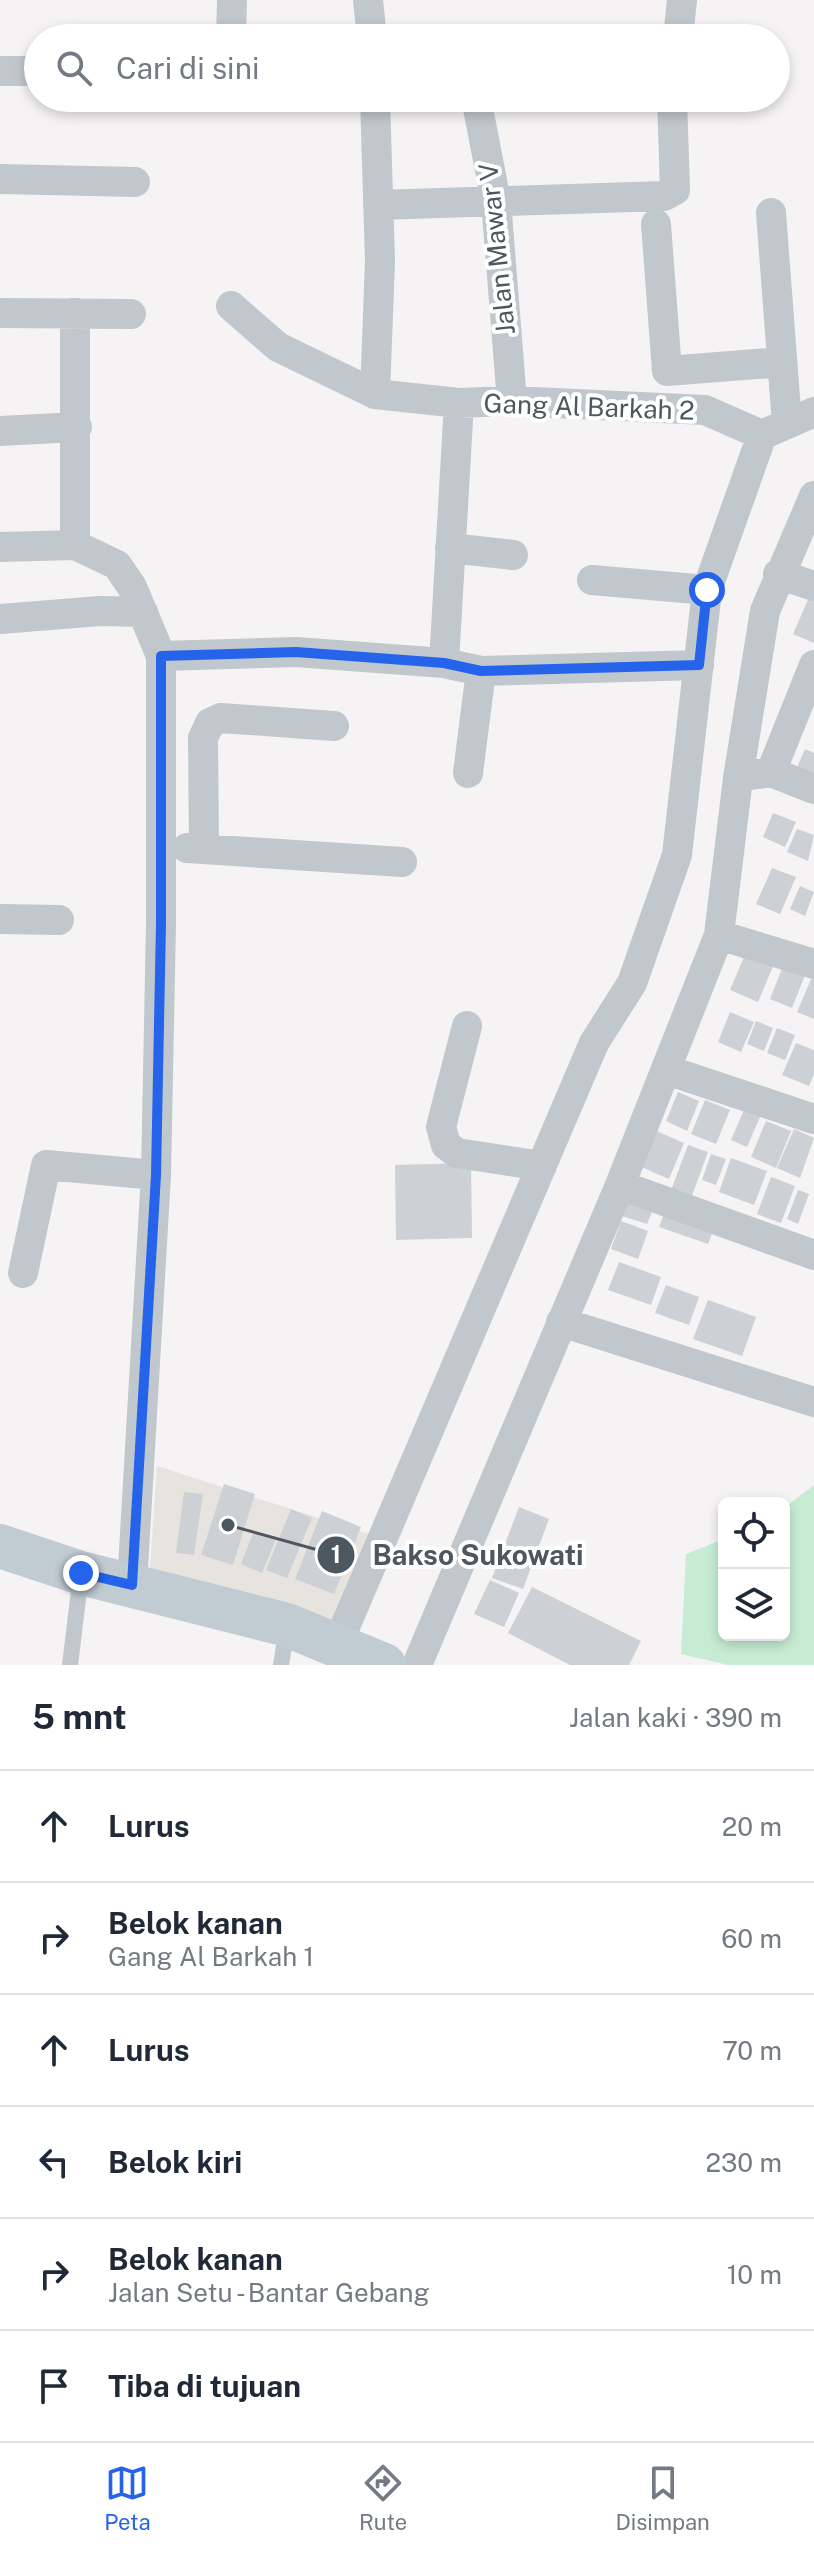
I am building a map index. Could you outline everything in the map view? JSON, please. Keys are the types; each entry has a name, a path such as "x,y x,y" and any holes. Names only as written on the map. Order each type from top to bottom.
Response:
{"main road":[{"path":"0,1546 81,1573 132,1585 284,1645 367,1658"}],"street":[{"path":"231,24 232,0"},
{"path":"368,0 371,24"},
{"path":"679,24 682,0"},
{"path":"0,71 24,71"},
{"path":"375,112 378,205 375,394"},
{"name":"Jalan Mawar V","path":"479,112 496,201 512,401"},
{"path":"378,205 664,196 675,190 672,112"},
{"path":"0,179 135,182"},
{"path":"367,1658 542,1166 594,1043 632,983 677,855 707,590 788,424 771,213"},
{"path":"656,224 667,371 782,362"},
{"name":"Gang Al Barkah 2","path":"231,306 278,347 375,394 459,403 512,401 705,410 788,424"},
{"path":"0,313 131,314"},
{"path":"75,313 75,545"},
{"path":"444,663 459,403"},
{"path":"0,431 77,427"},
{"path":"417,1665 620,1185 719,935 738,778 765,611 778,574 814,496"},
{"path":"0,547 75,545 117,565 143,612 161,656 156,1175 132,1585"},
{"path":"450,548 513,555"},
{"path":"778,574 814,586"},
{"path":"592,580 707,590"},
{"path":"0,619 100,611 143,612"},
{"path":"161,656 296,652 444,663 481,671 699,665"},
{"path":"771,772 814,665"},
{"path":"468,773 481,671"},
{"path":"204,848 203,738 210,723 221,718 334,726"},
{"path":"738,778 771,772 814,789"},
{"path":"161,846 402,862"},
{"path":"0,919 59,920"},
{"path":"719,935 814,964"},
{"path":"467,1026 441,1127 446,1145 457,1153 542,1166"},
{"path":"667,1070 814,1119"},
{"path":"23,1273 46,1165 156,1175"},
{"path":"620,1185 814,1255"},
{"path":"561,1322 814,1402"}],"lane":[{"path":"70,1665 81,1573"}],"shaded area":[{"path":"157,1466 372,1535 337,1624 150,1568"}],"green space":[{"path":"814,1485 814,1665 728,1665 681,1654 686,1554 718,1541 718,1641 790,1641 790,1503"}],"building":[{"path":"810,595 814,597 814,643 793,634"},
{"path":"805,749 814,753 814,777 796,770"},
{"path":"773,813 796,822 785,847 763,837"},
{"path":"797,829 814,835 808,861 787,852"},
{"path":"772,868 796,877 780,914 756,904"},
{"path":"800,886 814,892 805,916 790,909"},
{"path":"746,952 774,964 758,1002 730,990"},
{"path":"783,966 805,975 792,1008 770,999"},
{"path":"814,972 814,1019 797,1012"},
{"path":"730,1012 754,1022 741,1052 718,1042"},
{"path":"756,1021 773,1028 764,1051 747,1044"},
{"path":"777,1028 795,1035 785,1060 767,1053"},
{"path":"796,1043 814,1050 814,1074 809,1086 782,1075"},
{"path":"678,1092 699,1101 687,1131 666,1121"},
{"path":"705,1100 730,1110 716,1144 691,1134"},
{"path":"744,1110 760,1117 747,1147 731,1140"},
{"path":"766,1121 791,1131 776,1168 751,1157"},
{"path":"652,1129 684,1143 669,1179 637,1165"},
{"path":"794,1129 814,1138 800,1178 777,1168"},
{"path":"688,1145 708,1152 690,1201 670,1193"},
{"path":"711,1154 726,1159 716,1185 702,1180"},
{"path":"731,1158 767,1171 754,1205 719,1192"},
{"path":"471,1163 472,1238 396,1240 395,1165"},
{"path":"771,1177 795,1186 781,1223 757,1214"},
{"path":"798,1190 809,1194 798,1224 787,1219"},
{"path":"629,1198 654,1207 647,1224 622,1216"},
{"path":"665,1211 714,1228 708,1244 659,1227"},
{"path":"621,1221 648,1231 638,1259 611,1249"},
{"path":"619,1262 661,1277 651,1305 608,1290"},
{"path":"666,1285 699,1297 689,1325 655,1313"},
{"path":"708,1300 756,1317 742,1356 693,1339"},
{"path":"224,1484 255,1494 233,1565 201,1555"},
{"path":"184,1492 203,1494 194,1555 176,1553"},
{"path":"519,1507 549,1519 523,1589 492,1578"},
{"path":"291,1509 312,1518 287,1578 266,1570"},
{"path":"322,1511 361,1527 334,1594 295,1579"},
{"path":"254,1531 276,1539 262,1573 241,1564"},
{"path":"490,1580 519,1593 504,1627 474,1614"},
{"path":"532,1587 641,1641 629,1665 570,1665 508,1633"}],"place":[{"name":"Bakso Sukowati","path":"228,1525"}],"route":[{"path":"81,1573 132,1585 156,1175 161,923 161,656 296,652 444,663 481,671 699,665 707,590"}]}
